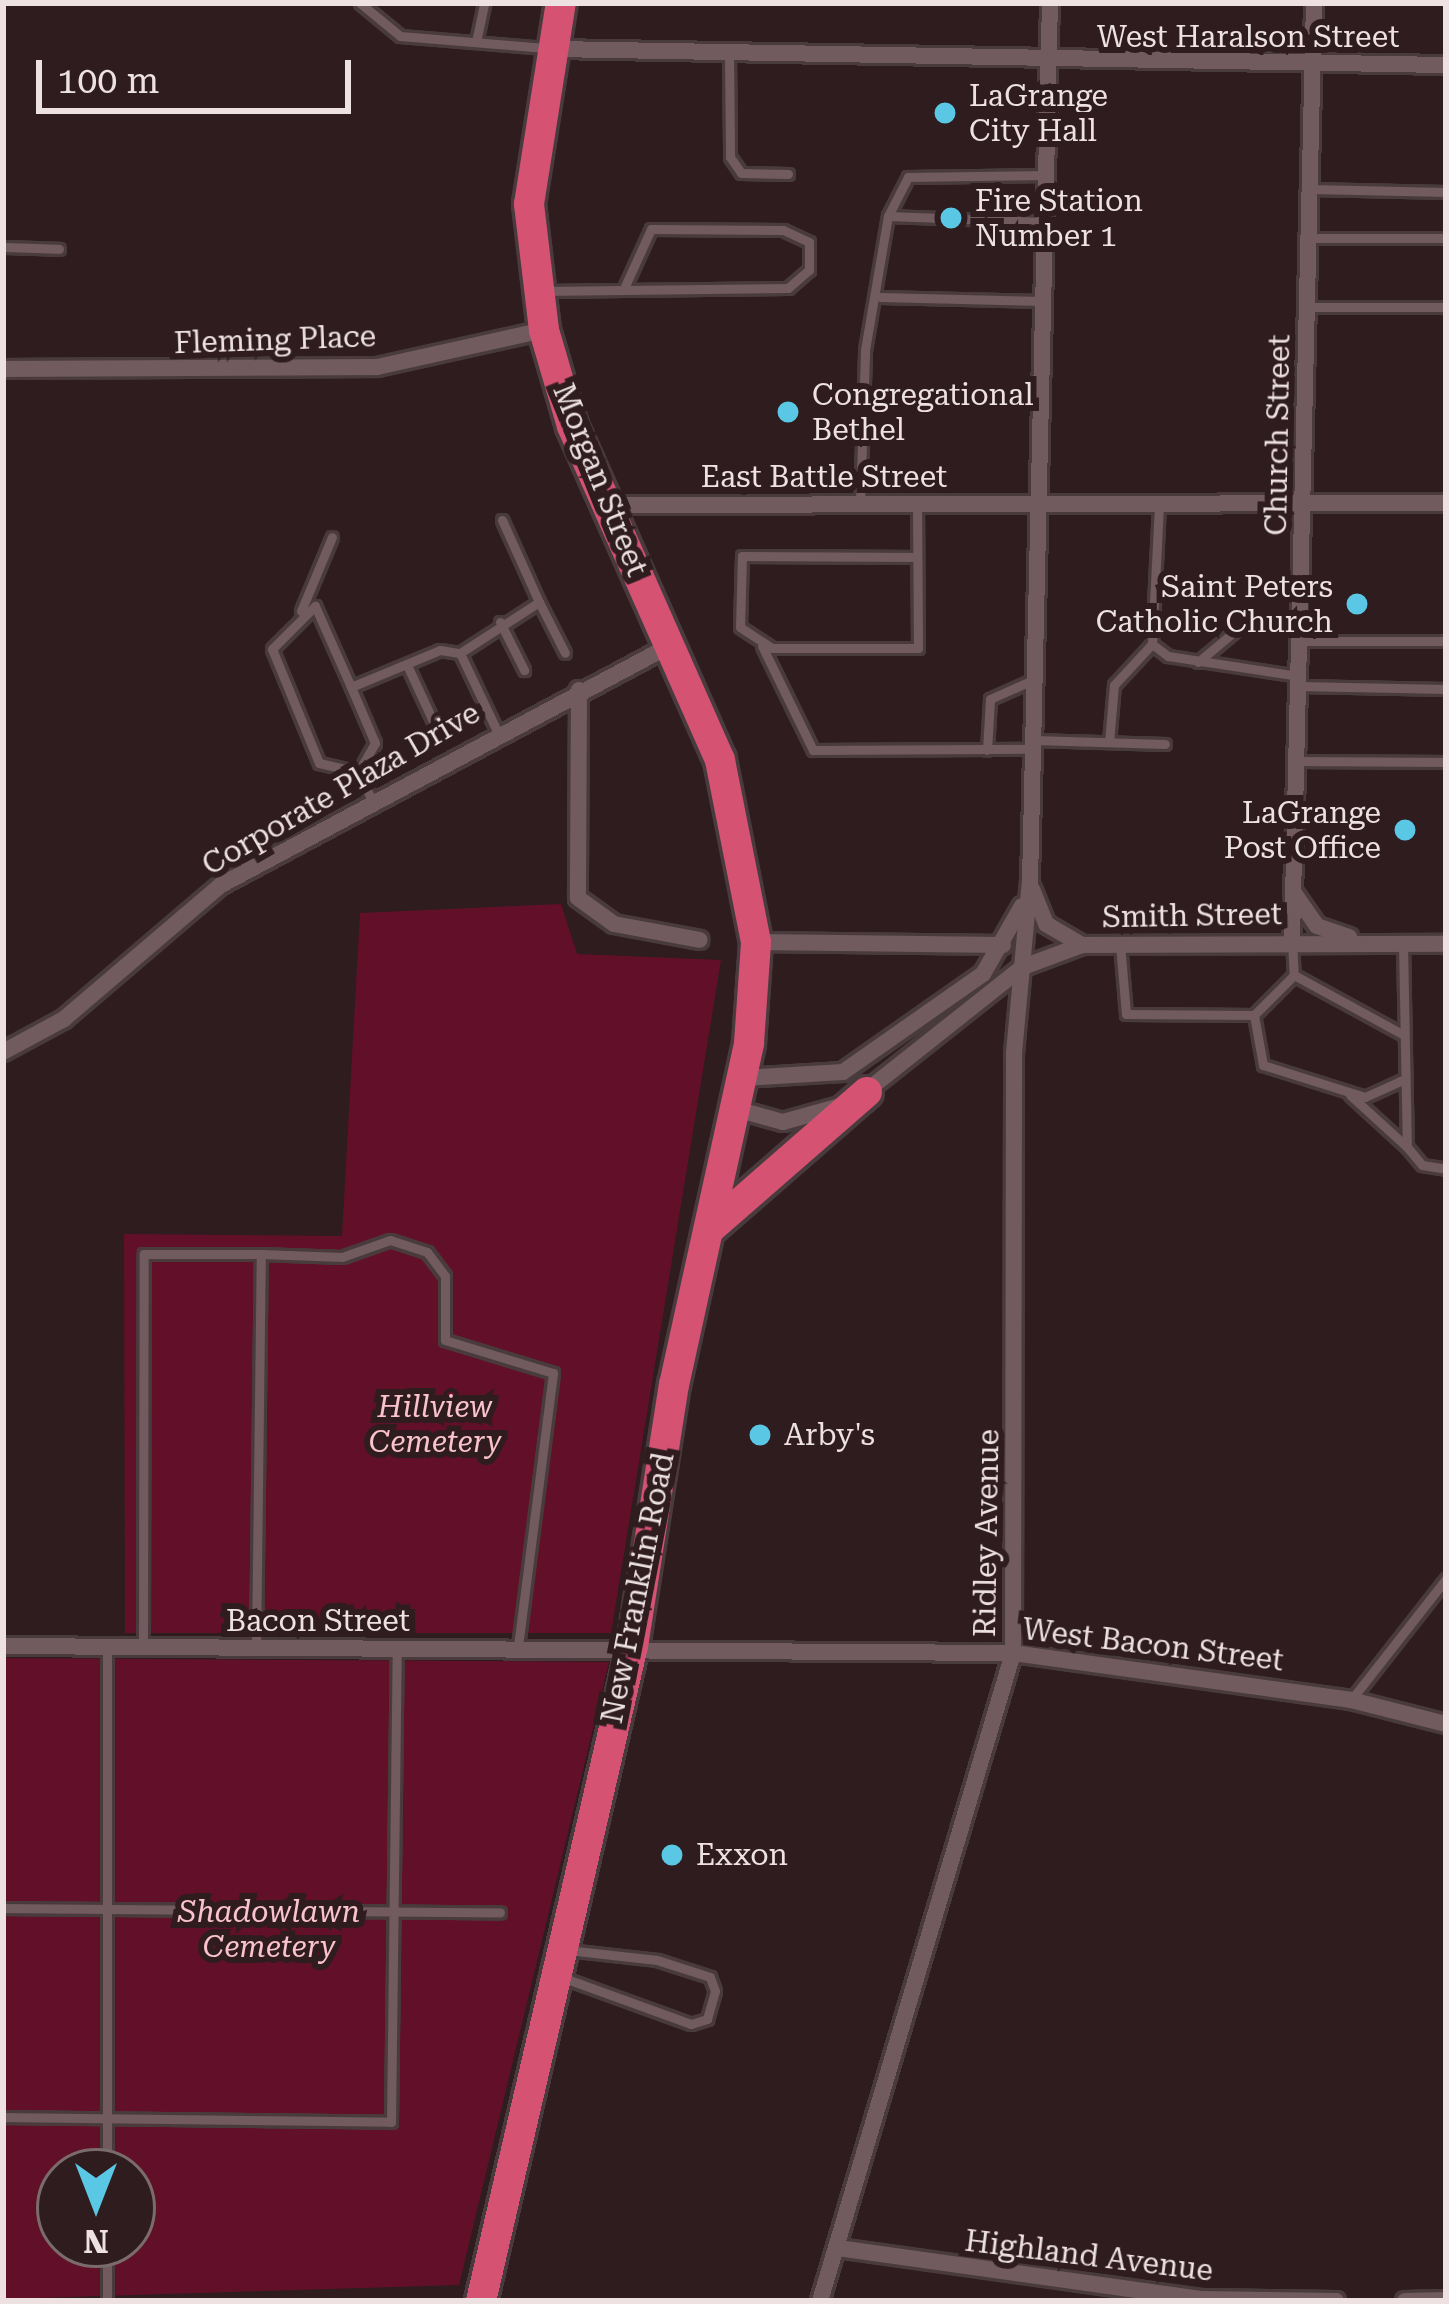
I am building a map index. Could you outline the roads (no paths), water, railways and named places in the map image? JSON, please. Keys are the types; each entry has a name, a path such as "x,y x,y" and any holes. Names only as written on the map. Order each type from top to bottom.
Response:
{"highway":[{"name":"Morgan Street","path":"561,3 529,204 544,330 609,505 732,798 757,942"},
{"name":"New Franklin Road","path":"482,2301 553,1960 633,1646 707,1232 743,1078 757,942"},
{"path":"707,1232 868,1092"}],"street":[{"name":"Ridley Avenue","path":"820,2301 1013,1653 1023,968 1030,882 1050,3"},
{"name":"Church Street","path":"1292,941 1315,3"},
{"name":"West Haralson Street","path":"554,49 1049,63 1446,65"},
{"name":"Fleming Place","path":"3,369 377,367 544,330"},
{"name":"East Battle Street","path":"609,505 1446,503"},
{"name":"Corporate Plaza Drive","path":"3,1052 64,1019 221,885 497,731 669,646"},
{"path":"579,690 578,898 614,924 700,940"},
{"name":"Ridley Avenue","path":"743,1078 843,1072 878,1049 983,974 1003,945 1030,882"},
{"path":"1030,882 1046,924 1082,944"},
{"name":"Smith Street","path":"1294,893 1317,926 1367,943"},
{"path":"757,942 1003,945"},
{"name":"Smith Street","path":"736,1109 809,1120 868,1092 1023,968 1082,944 1446,944"},
{"name":"Bacon Street","path":"3,1646 633,1646"},
{"name":"West Bacon Street","path":"633,1646 1013,1653 1351,1700 1446,1724"},
{"name":"Highland Avenue","path":"838,2248 1202,2299 1336,2301"},
{"path":"1405,2301 1446,2300"}],"lane":[{"path":"360,3 400,36 554,49"},
{"path":"476,42 484,3"},
{"path":"729,53 730,157 741,172 788,174"},
{"path":"860,504 866,350 880,297 888,216 908,177 1046,176"},
{"path":"1310,189 1446,192"},
{"path":"888,216 1045,222"},
{"path":"538,291 625,286 788,288 809,270 809,242 783,230 651,229 625,286"},
{"path":"1310,238 1446,238"},
{"path":"3,248 59,249"},
{"path":"880,297 1043,301"},
{"path":"1308,307 1446,307"},
{"path":"1109,742 1114,685 1152,644 1160,501"},
{"path":"762,646 917,648 917,503"},
{"path":"502,520 565,653"},
{"path":"332,537 301,611 272,649 319,763 358,772"},
{"path":"917,557 742,556 740,627 762,646 813,750 1165,744"},
{"path":"352,686 407,664 460,653 500,622 539,602"},
{"path":"301,611 315,605 375,743 358,772"},
{"path":"1250,620 1300,617"},
{"path":"500,622 524,670"},
{"path":"1198,662 1235,631"},
{"path":"1300,641 1446,641"},
{"path":"1152,644 1198,662 1299,681 1446,688"},
{"path":"460,653 497,731"},
{"path":"407,664 433,721"},
{"path":"987,750 990,699 1035,679"},
{"path":"1297,761 1446,762"},
{"path":"358,772 372,800"},
{"path":"1292,941 1294,975 1254,1016 1255,1047 1273,1075 1350,1095 1422,1165 1446,1169"},
{"path":"1120,944 1126,1014 1254,1016"},
{"path":"1403,944 1407,1147"},
{"path":"1294,975 1404,1035"},
{"path":"1350,1095 1405,1079"},
{"path":"143,1648 144,1254 342,1257 389,1240 427,1252 445,1276 445,1340 553,1372 518,1647"},
{"path":"256,1649 261,1254"},
{"path":"1351,1700 1446,1579"},
{"path":"107,1647 107,2148"},
{"path":"3,2117 391,2122 398,1648"},
{"path":"3,1908 500,1912"},
{"path":"553,1960 702,1973 712,2002 691,2024 553,1960"},
{"path":"107,2268 107,2301"}],"place":[{"name":"LaGrange City Hall","path":"945,113"},
{"name":"Fire Station Number 1","path":"951,218"},
{"name":"Congregational Bethel","path":"788,412"},
{"name":"Saint Peters Catholic Church","path":"1357,604"},
{"name":"LaGrange Post Office","path":"1405,830"},
{"name":"Arby's","path":"760,1435"},
{"name":"Exxon","path":"672,1855"}],"park label":[{"name":"Hillview Cemetery","path":"435,1424"},
{"name":"Shadowlawn Cemetery","path":"269,1929"}]}
